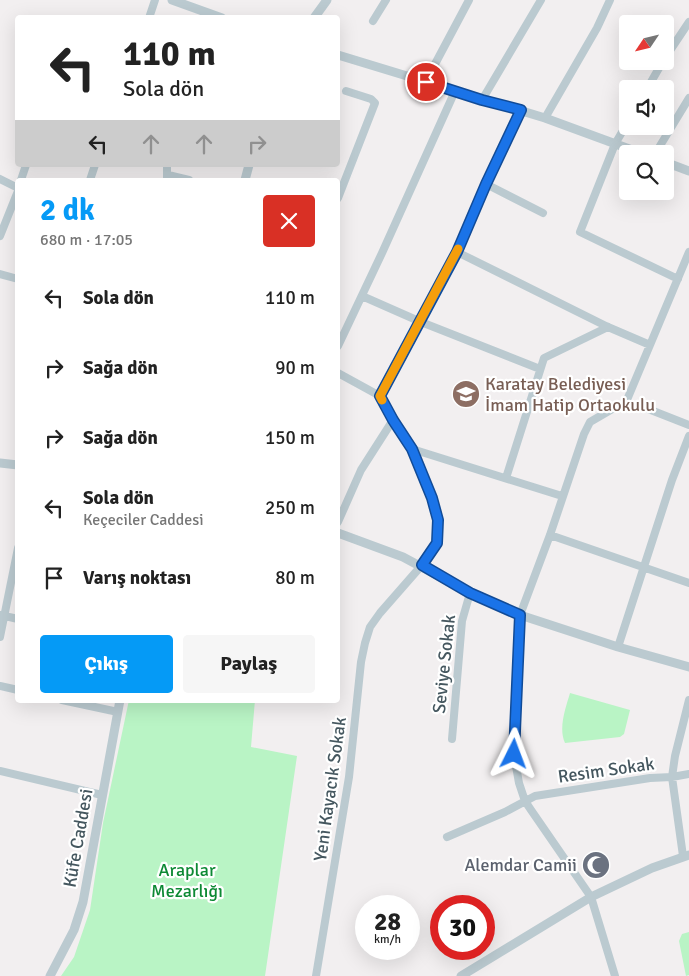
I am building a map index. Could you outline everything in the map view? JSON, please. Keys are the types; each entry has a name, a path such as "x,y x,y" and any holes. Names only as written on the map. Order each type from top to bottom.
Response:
{"street":[{"path":"150,15 155,0"},
{"path":"172,0 214,15"},
{"path":"316,15 327,0"},
{"path":"373,21 386,0"},
{"path":"426,82 470,0"},
{"path":"482,100 541,0"},
{"path":"545,118 597,28 610,0"},
{"path":"674,44 689,22"},
{"path":"340,56 482,100 521,110 619,145"},
{"path":"340,193 375,103 371,99 346,90"},
{"path":"340,342 455,91"},
{"path":"660,145 689,98"},
{"path":"340,374 380,396 457,252 486,184 521,110"},
{"path":"620,135 580,232 678,279"},
{"path":"674,165 689,171"},
{"path":"0,179 15,187"},
{"path":"486,184 543,213"},
{"path":"0,236 15,197"},
{"path":"457,252 608,327 650,345"},
{"path":"624,407 689,252"},
{"path":"0,274 15,278"},
{"path":"362,296 421,322 540,369"},
{"path":"506,478 544,358 608,327"},
{"name":"Yeni Kayacık Sokak","path":"316,976 350,777 361,662 365,643 370,627 380,612 422,565 437,543 438,520 432,498 412,449 380,396"},
{"path":"615,976 591,897 525,800 519,782 514,754 520,615 550,535 584,434 590,422 614,408 638,405 689,425"},
{"path":"340,517 361,470 393,420"},
{"path":"618,647 672,480 689,436"},
{"path":"412,449 562,496"},
{"path":"0,462 15,464"},
{"path":"340,534 385,549 422,565 470,593 520,615 618,647 689,667"},
{"path":"550,535 689,583"},
{"path":"0,637 2,616 15,561"},
{"name":"Seviye Sokak","path":"452,739 462,621 470,593"},
{"path":"2,616 15,618"},
{"path":"0,686 15,689"},
{"path":"461,976 477,972 591,897 644,871 686,855 672,777 675,756 689,700"},
{"path":"76,703 118,712"},
{"name":"Küfe Caddesi","path":"50,976 70,937 80,910 120,703"},
{"path":"0,771 102,795"},
{"name":"Resim Sokak","path":"447,837 505,812 525,800 545,794 689,774"}],"green space":[{"path":"570,693 630,710 624,734 620,737 565,743 562,724"},
{"name":"Araplar Mezarlığı","path":"128,703 255,703 251,747 297,756 265,976 61,976 74,957 90,910 103,823"},
{"path":"689,932 689,975 686,976 679,941 682,934"}],"slow traffic":[{"path":"382,400 380,396 421,322 458,249"}],"place":[{"name":"Karatay Belediyesi İmam Hatip Ortaokulu","path":"466,394"},
{"name":"Alemdar Camii","path":"596,865"}],"route":[{"path":"426,82 521,110 486,184 457,252 380,396 412,449 432,498 438,520 437,543 422,565 470,593 520,615 514,754"}]}
